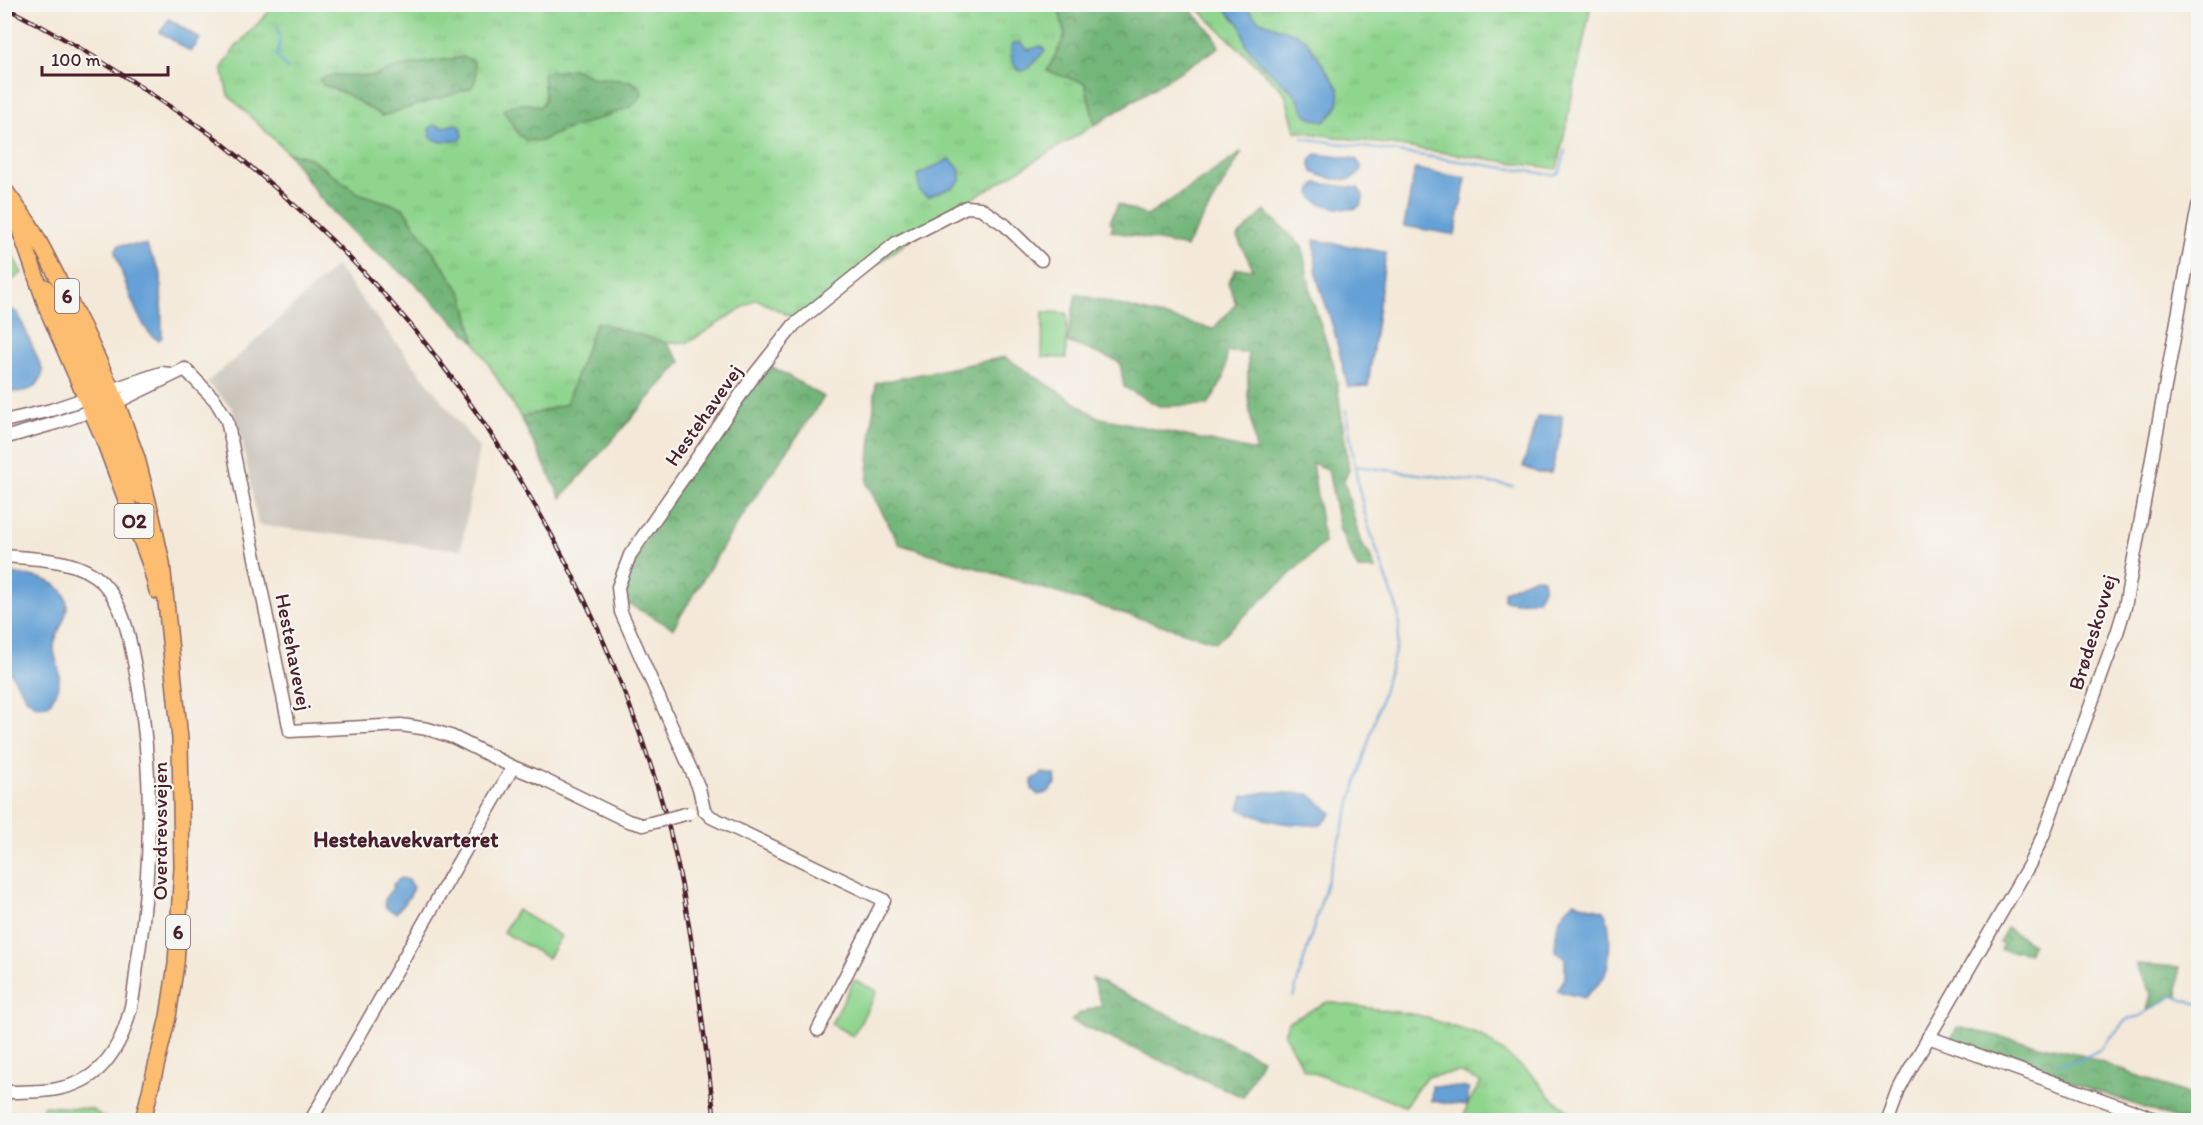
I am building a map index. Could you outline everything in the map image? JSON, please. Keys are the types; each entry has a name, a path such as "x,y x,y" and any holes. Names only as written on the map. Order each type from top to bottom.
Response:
{"main road":[{"name":"Overdrevsvejen","path":"6,192 48,311 102,400 103,438 150,564 170,647"},
{"name":"Overdrevsvejen","path":"6,192 30,225 83,327 102,400 135,489 152,517 162,563 180,739 183,823 176,964 168,1017 143,1120"}],"street":[{"name":"Brødeskovvej","path":"1888,1120 1899,1090 2029,865 2043,836 2117,633 2125,607 2199,206"},
{"name":"Hestehavevej","path":"102,400 163,381 185,369 215,400 227,420 290,731 401,725 428,729 453,737 628,821 643,825 704,810 699,788 621,612 618,587 630,555 755,374 794,325 896,243 966,207 980,208 1005,225 1041,260"},
{"path":"4,421 102,400"},
{"path":"4,438 102,400"},
{"path":"4,556 50,560 82,569 103,583 117,606 127,628 142,704 149,806 144,926 130,1014 118,1045 99,1069 79,1082 44,1092 4,1092"},
{"path":"311,1120 513,767"},
{"path":"704,810 711,817 884,900 818,1030"},
{"path":"1928,1037 2158,1120"}],"shaded area":[{"path":"336,266 479,448 461,550 258,525 242,440 232,408 207,382 242,353"}],"green space":[{"path":"275,5 1058,5 1065,36 1047,71 1085,83 1095,125 938,219 800,321 756,299 689,342 666,343 596,323 566,404 521,418 475,342 463,295 403,208 358,193 310,158 287,152 228,95 222,68 235,48"},
{"path":"1058,5 1186,5 1213,34 1219,47 1095,125 1085,83 1047,71 1065,36"},
{"path":"1194,5 1591,5 1557,169 1295,131 1285,93"},
{"path":"463,57 473,60 476,78 471,88 382,116 346,94 323,85 319,79 333,75 373,76 392,69"},
{"path":"573,69 592,77 630,81 640,87 642,95 633,105 621,111 541,141 526,140 519,135 503,110 512,105 522,104 540,107 545,100 543,73"},
{"path":"287,152 309,158 358,193 403,208 463,295 475,342 412,281 360,240 321,199"},
{"path":"1242,152 1186,247 1111,231 1113,224 1110,222 1118,204 1147,216"},
{"path":"1265,211 1302,246 1312,299 1335,369 1349,470 1344,480 1361,544 1369,553 1375,569 1358,569 1340,530 1328,469 1312,463 1324,543 1216,642 899,544 867,484 876,383 1005,357 1097,417 1256,451 1248,398 1248,353 1227,352 1224,378 1208,405 1159,406 1124,387 1120,362 1067,342 1076,294 1213,329 1236,304 1228,282 1236,269 1253,269 1237,237"},
{"path":"4,240 22,273 5,285 4,285"},
{"path":"1043,312 1067,313 1066,358 1042,357"},
{"path":"596,322 666,343 681,362 561,498 521,418 566,404"},
{"path":"764,362 824,397 736,525 673,628 621,600 629,572 660,515"},
{"path":"517,910 561,936 548,958 503,932"},
{"path":"2007,928 2032,944 2028,954 2017,950 2016,952 2001,950 2003,944 1999,942"},
{"path":"2136,964 2179,967 2178,997 2174,996 2147,1011 2151,994"},
{"path":"1092,978 1262,1059 1243,1097 1071,1021 1078,1014 1102,1005"},
{"path":"854,980 877,991 853,1036 831,1024"},
{"path":"1327,1002 1418,1015 1482,1036 1529,1072 1551,1097 1580,1120 1463,1120 1468,1103 1481,1082 1459,1072 1426,1077 1405,1106 1304,1070 1284,1034 1288,1022"},
{"path":"1957,1027 2079,1054 2198,1098 2198,1120 2179,1120 1951,1039"},
{"path":"43,1106 91,1109 109,1120 40,1120"}],"water":[{"path":"1224,5 1244,5 1258,20 1298,35 1307,41 1339,89 1338,103 1331,115 1323,121 1306,114 1294,93 1259,62 1246,45 1241,26"},
{"path":"169,19 200,39 191,52 160,32"},
{"path":"1020,42 1028,50 1041,46 1045,51 1026,70 1020,71 1013,63 1011,51 1012,44"},
{"path":"455,124 461,127 463,136 460,140 442,142 431,138 429,129 433,125 444,127"},
{"path":"1316,154 1356,159 1361,166 1359,173 1355,177 1342,180 1319,175 1310,167 1311,160"},
{"path":"950,159 959,168 961,180 953,187 928,197 920,192 917,175"},
{"path":"1415,169 1466,178 1455,235 1404,226"},
{"path":"1317,183 1358,188 1363,195 1362,202 1357,208 1352,209 1325,205 1312,196 1311,190"},
{"path":"1314,240 1386,252 1368,386 1348,387 1334,330 1317,278"},
{"path":"119,245 146,245 161,274 162,337 159,340 145,327 132,301 115,252"},
{"path":"5,306 18,313 43,371 38,383 29,390 5,391"},
{"path":"1562,415 1561,435 1551,473 1539,473 1523,467 1537,417"},
{"path":"5,574 25,575 47,580 63,592 67,601 66,613 54,643 59,682 54,697 48,705 38,706 28,700 5,664"},
{"path":"1535,577 1543,579 1544,587 1537,600 1515,602 1504,600 1504,591"},
{"path":"1043,773 1055,775 1056,784 1047,793 1038,795 1032,789 1032,780"},
{"path":"1266,792 1309,794 1332,813 1321,825 1279,822 1239,809 1243,796"},
{"path":"401,878 408,880 413,887 410,896 396,913 386,908 385,902 393,884"},
{"path":"1574,902 1604,911 1609,934 1608,962 1604,977 1584,998 1557,991 1565,978 1565,959 1555,951 1557,929 1560,918"},
{"path":"1432,1086 1469,1088 1467,1105 1431,1101"}],"waterway":[{"path":"277,26 280,37"},
{"path":"280,42 277,56 288,70"},
{"path":"1302,138 1554,175 1560,172 1565,150"},
{"path":"1293,997 1397,645 1399,628 1398,611 1367,522 1358,485 1346,410"},
{"path":"1355,466 1513,486"},
{"path":"2057,1063 2076,1062 2101,1049 2126,1020 2140,1016 2174,996 2198,1004"}],"railway":[{"path":"4,7 99,60 194,122 302,212 330,238 407,320 467,400 502,452 535,505 592,616 617,674 659,792 687,913 715,1120"}],"district":[{"name":"Hestehavekvarteret","path":"406,839"}]}
